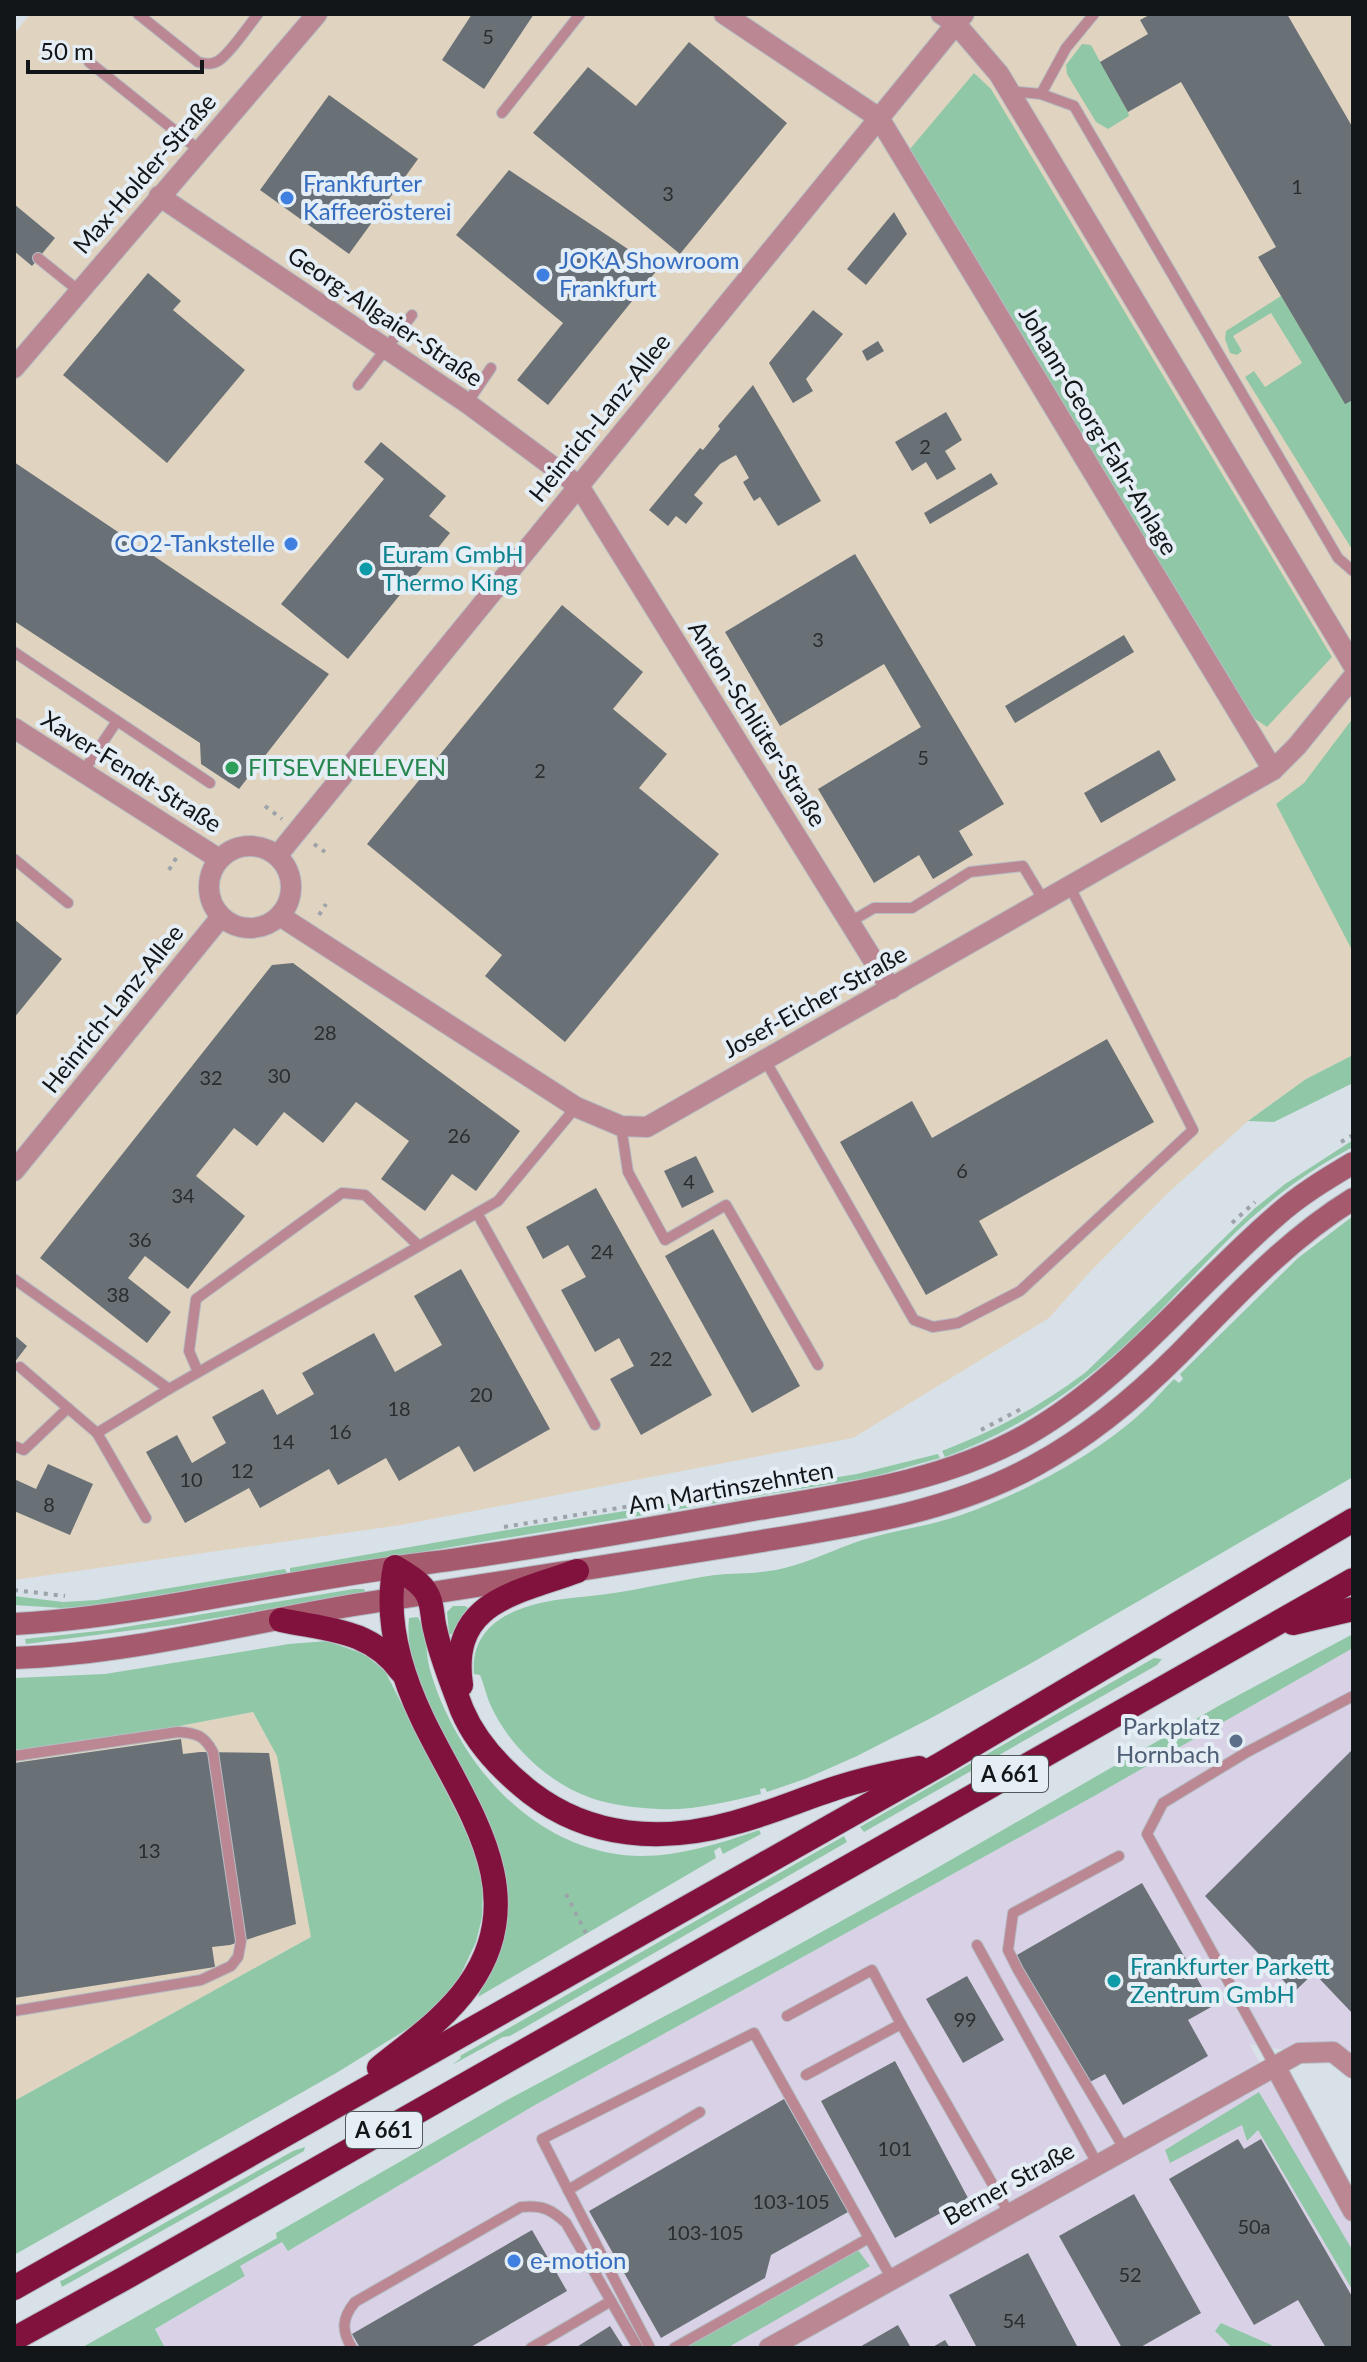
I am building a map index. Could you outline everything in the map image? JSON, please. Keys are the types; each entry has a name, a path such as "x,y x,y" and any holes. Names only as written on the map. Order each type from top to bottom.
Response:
{"highway":[{"name":"A 661","path":"14,2288 941,1764 1353,1520"},
{"path":"395,1567 428,1595"},
{"name":"A 661","path":"328,2110 451,2009 470,1984 485,1956 496,1908 495,1883 486,1845 472,1810 423,1719 396,1642 391,1601 395,1567"},
{"path":"466,1719 459,1666 461,1648 472,1621 481,1610 495,1602 577,1571"},
{"name":"A 661","path":"14,2339 1353,1580"},
{"name":"A 661","path":"428,1595 450,1682 466,1719 511,1777 560,1812 601,1829 660,1834 731,1824 837,1788 941,1764"},
{"name":"A 661","path":"1267,1629 1353,1609"},
{"name":"A 661","path":"281,1620 366,1639 393,1660 407,1679"}],"main road":[{"name":"Am Martinszehnten","path":"14,1624 49,1623 122,1613 841,1495 898,1484 978,1458 1026,1435 1094,1389 1143,1346 1277,1214 1353,1163"},
{"path":"14,1658 105,1650 355,1605 856,1525 945,1503 1032,1467 1107,1419 1177,1356 1246,1284 1286,1248 1315,1223 1353,1199"}],"street":[{"name":"Max-Holder-Straße","path":"14,368 315,14"},
{"path":"724,14 879,118"},
{"path":"953,17 999,74 1353,665"},
{"name":"Heinrich-Lanz-Allee","path":"277,856 879,118 953,17"},
{"name":"Johann-Georg-Fahr-Anlage","path":"879,118 1273,770"},
{"name":"Georg-Allgaier-Straße","path":"159,196 467,403 579,486"},
{"name":"Anton-Schlüter-Straße","path":"579,486 891,989"},
{"name":"Josef-Eicher-Straße","path":"621,1126 647,1127 1273,770 1297,746 1353,677"},
{"name":"Xaver-Fendt-Straße","path":"14,728 219,859"},
{"path":"251,846 263,848 277,856 285,865 291,882 289,901 280,916 266,925 250,929 233,925 221,917 212,903 208,886 219,859 232,850 251,846"},
{"path":"280,916 576,1107 621,1126"},
{"name":"Heinrich-Lanz-Allee","path":"14,1171 221,917"},
{"name":"Berner Straße","path":"769,2348 797,2341 892,2279 1299,2053 1333,2052 1353,2068"},
{"path":"1275,2066 1353,2211"}],"lane":[{"path":"138,14 198,62 205,64 223,58 252,16"},
{"path":"502,113 580,14"},
{"path":"1041,94 1066,48 1094,14"},
{"path":"89,62 199,150"},
{"path":"1009,91 1041,94 1074,106 1338,558 1353,571"},
{"path":"38,258 79,291"},
{"path":"358,385 412,315"},
{"path":"467,403 491,368"},
{"path":"14,652 210,783"},
{"path":"83,772 117,721"},
{"path":"14,859 68,903"},
{"path":"850,922 874,908 912,908 970,872 1023,866 1044,901"},
{"path":"765,1060 914,1320 933,1327 958,1323 1020,1291 1193,1130 1070,887"},
{"path":"97,1433 498,1201 576,1107"},
{"path":"621,1126 628,1172 665,1240 726,1205 818,1365"},
{"path":"198,1372 189,1351 196,1299 342,1193 365,1195 419,1246"},
{"path":"477,1213 595,1425"},
{"path":"14,1279 169,1389"},
{"path":"20,1367 97,1433 146,1518"},
{"path":"14,1446 24,1450 68,1408"},
{"path":"1275,2066 1147,1834 1163,1803 1247,1752 1353,1696"},
{"path":"14,1756 178,1732 201,1735 213,1752 241,1941 238,1957 231,1966 201,1980 14,2011"},
{"path":"1119,1856 1013,1913 1008,1950 1125,2150"},
{"path":"977,1945 1098,2165"},
{"path":"787,2016 872,1970 1009,2213"},
{"path":"806,2075 901,2024"},
{"path":"650,2348 542,2139 754,2033 892,2279"},
{"path":"568,2190 700,2112"},
{"path":"352,2348 342,2323 355,2302 521,2207 538,2205 553,2211 566,2223 638,2348"},
{"path":"674,2348 869,2238"},
{"path":"531,2348 611,2301"}],"path":[{"path":"1338,1143 1353,1135"},
{"path":"1230,1225 1262,1196"},
{"path":"979,1431 1033,1402"},
{"path":"494,1529 693,1496"},
{"path":"14,1590 77,1595"},
{"path":"566,1894 599,1957"}],"shaded area":[{"path":"30,14 1353,14 1353,1055 1306,1079 1248,1121 1169,1192 1049,1318 853,1438 401,1525 14,1580 14,34"},
{"path":"1353,1648 1353,2068 1347,2060 1249,2044 1353,2223 1353,2348 165,2348 155,2329 245,2276 239,2266 282,2242 288,2251 535,2105 1096,1795"},
{"path":"253,1712 362,1909 14,2101 14,1741 79,1745"}],"green space":[{"path":"1082,44 1091,45 1128,112 1129,116 1108,129 1096,122 1067,74 1066,65"},
{"path":"974,73 991,89 1332,657 1267,727 1252,717 1233,689 910,149"},
{"path":"1281,296 1345,403 1353,400 1353,551 1245,377 1254,371 1265,387 1302,363 1271,313 1233,336 1242,351 1237,355 1230,353 1225,339 1226,331"},
{"path":"1353,718 1353,952 1276,804 1304,783"},
{"path":"1353,1055 1353,1083 1274,1122 1248,1121 1306,1079"},
{"path":"1353,1140 1353,1147 1298,1180 1249,1220 1104,1364 1018,1424 945,1457 942,1451 1017,1417 1086,1372 1255,1208 1285,1184"},
{"path":"1353,1216 1353,1477 933,1717 805,1779 767,1792 765,1788 760,1789 761,1794 684,1809 615,1804 560,1783 531,1761 507,1734 489,1701 480,1675 474,1674 480,1641 502,1618 523,1608 554,1600 715,1575 783,1568 860,1541 961,1515 1032,1485 1121,1430 1174,1379 1179,1383 1183,1379 1180,1374 1298,1258"},
{"path":"938,1454 940,1458 872,1477 290,1574 290,1568 857,1474"},
{"path":"285,1569 287,1573 101,1605 61,1608 14,1605 14,1596 63,1602 97,1600"},
{"path":"364,1589 366,1593 173,1625 26,1644 25,1639 107,1630"},
{"path":"453,1606 465,1606 473,1611 456,1635 449,1634 447,1612"},
{"path":"418,1617 435,1685 458,1735 491,1781 532,1819 582,1845 629,1856 686,1851 759,1830 761,1834 723,1854 720,1847 714,1851 716,1858 478,1997 505,1927 502,1868 487,1824 438,1731 415,1671 410,1650 409,1618"},
{"path":"1353,1634 1353,1648 1096,1795 535,2105 288,2251 282,2242 240,2266 245,2276 155,2329 165,2348 81,2348 277,2238 276,2233 507,2100 778,1956 1222,1704"},
{"path":"327,1641 364,1654 385,1671 475,1849 483,1885 482,1917 476,1942 458,1980 425,2018 338,2072 14,2255 14,2101 311,1937 277,1756 253,1712 100,1741 14,1751 14,1678 105,1674 289,1644"},
{"path":"1154,1658 1162,1659 1157,1665 864,1832 860,1827"},
{"path":"844,1836 847,1842 510,2036 452,2065 460,2056"},
{"path":"1259,2092 1353,2251 1353,2291 1258,2130 1247,2141 1242,2125 1170,2163 1165,2150"},
{"path":"305,2147 304,2151 62,2287 60,2281"},
{"path":"855,2246 870,2266 727,2348 680,2348"},
{"path":"1221,2323 1278,2348 1232,2348 1215,2331"}],"building":[{"path":"472,14 534,14 484,89 442,60"},
{"path":"1151,14 1287,14 1353,128 1353,400 1345,404 1258,257 1276,247 1181,82 1128,112 1100,62 1148,34 1140,20"},
{"path":"689,42 787,123 680,254 533,133 588,67 636,106"},
{"path":"329,95 418,159 349,254 260,190"},
{"path":"509,170 658,269 548,405 517,380 563,323 456,235"},
{"path":"14,204 55,238 32,266 14,251"},
{"path":"894,212 907,234 866,285 847,269"},
{"path":"148,273 181,301 173,310 245,370 167,463 63,375"},
{"path":"813,310 843,334 806,379 813,391 793,403 769,363"},
{"path":"878,341 884,351 867,361 862,351"},
{"path":"753,385 821,501 778,526 760,497 754,501 743,482 749,478 736,455 720,464 694,495 703,503 686,524 676,516 668,526 649,510 700,448 703,450 720,429 718,426"},
{"path":"946,412 962,440 945,451 956,469 937,480 926,462 912,471 895,442"},
{"name":"Euram GmbH Thermo King","path":"381,442 446,496 429,516 450,533 348,659 281,604 384,479 364,462"},
{"path":"14,462 329,674 239,789 201,764 200,743 14,621"},
{"path":"991,473 998,484 930,524 924,513"},
{"path":"855,554 1004,804 959,831 973,855 933,879 919,855 874,883 818,789 921,727 884,664 780,726 725,632"},
{"path":"562,605 643,672 613,709 667,754 639,788 719,854 565,1042 485,976 502,955 367,844"},
{"path":"1124,635 1134,652 1015,723 1005,706"},
{"path":"1159,750 1176,780 1101,823 1084,793"},
{"path":"14,919 62,959 14,1018"},
{"path":"293,963 520,1131 476,1191 452,1174 425,1211 381,1179 409,1141 356,1102 323,1143 284,1112 257,1146 234,1128 196,1176 245,1216 188,1289 145,1256 128,1278 171,1312 147,1343 40,1258 272,965"},
{"path":"1107,1039 1154,1122 979,1221 998,1255 926,1295 840,1142 912,1101 932,1138"},
{"path":"696,1156 714,1192 682,1208 664,1171"},
{"path":"596,1188 712,1395 641,1435 610,1379 634,1366 619,1338 595,1352 561,1290 586,1277 568,1245 543,1259 526,1227"},
{"path":"713,1229 800,1386 752,1413 665,1256"},
{"path":"461,1269 550,1429 474,1472 459,1446 399,1481 386,1458 338,1485 329,1469 260,1508 249,1488 185,1523 146,1452 177,1435 192,1463 226,1443 212,1417 263,1389 277,1415 314,1394 302,1373 374,1333 395,1372 442,1345 414,1296"},
{"path":"14,1335 27,1346 14,1363"},
{"path":"48,1464 93,1484 70,1535 14,1511 14,1479 36,1489"},
{"path":"181,1739 183,1754 269,1753 296,1924 230,1945 212,1947 215,1967 14,1998 14,1763"},
{"path":"1353,1749 1353,2014 1314,1973 1294,1992 1205,1896"},
{"name":"Frankfurter Parkett Zentrum GmbH","path":"1142,1883 1213,2006 1188,2020 1208,2056 1123,2105 1105,2074 1088,2083 1015,1956"},
{"path":"967,1976 1004,2040 963,2063 926,1999"},
{"path":"895,2061 968,2198 895,2238 821,2101"},
{"path":"784,2099 848,2212 771,2255 765,2278 661,2338 589,2211"},
{"path":"1238,2139 1244,2149 1261,2139 1353,2298 1353,2348 1326,2348 1298,2300 1254,2325 1169,2179"},
{"path":"1134,2194 1201,2313 1139,2348 1122,2348 1059,2236"},
{"name":"e-motion","path":"532,2230 567,2291 469,2348 360,2348 352,2334"},
{"path":"1028,2253 1078,2348 977,2348 949,2295"},
{"path":"898,2325 911,2348 858,2348"},
{"path":"610,2326 624,2348 575,2348"},
{"path":"945,2340 950,2348 931,2348"}],"place":[{"name":"Frankfurter Kaffeerösterei","path":"287,198"},
{"name":"JOKA Showroom Frankfurt","path":"543,275"},
{"name":"CO2-Tankstelle","path":"291,544"},
{"name":"Euram GmbH Thermo King","path":"366,569"},
{"name":"FITSEVENELEVEN","path":"232,768"},
{"name":"Parkplatz Hornbach","path":"1236,1741"},
{"name":"Frankfurter Parkett Zentrum GmbH","path":"1114,1981"},
{"name":"e-motion","path":"514,2261"}]}
